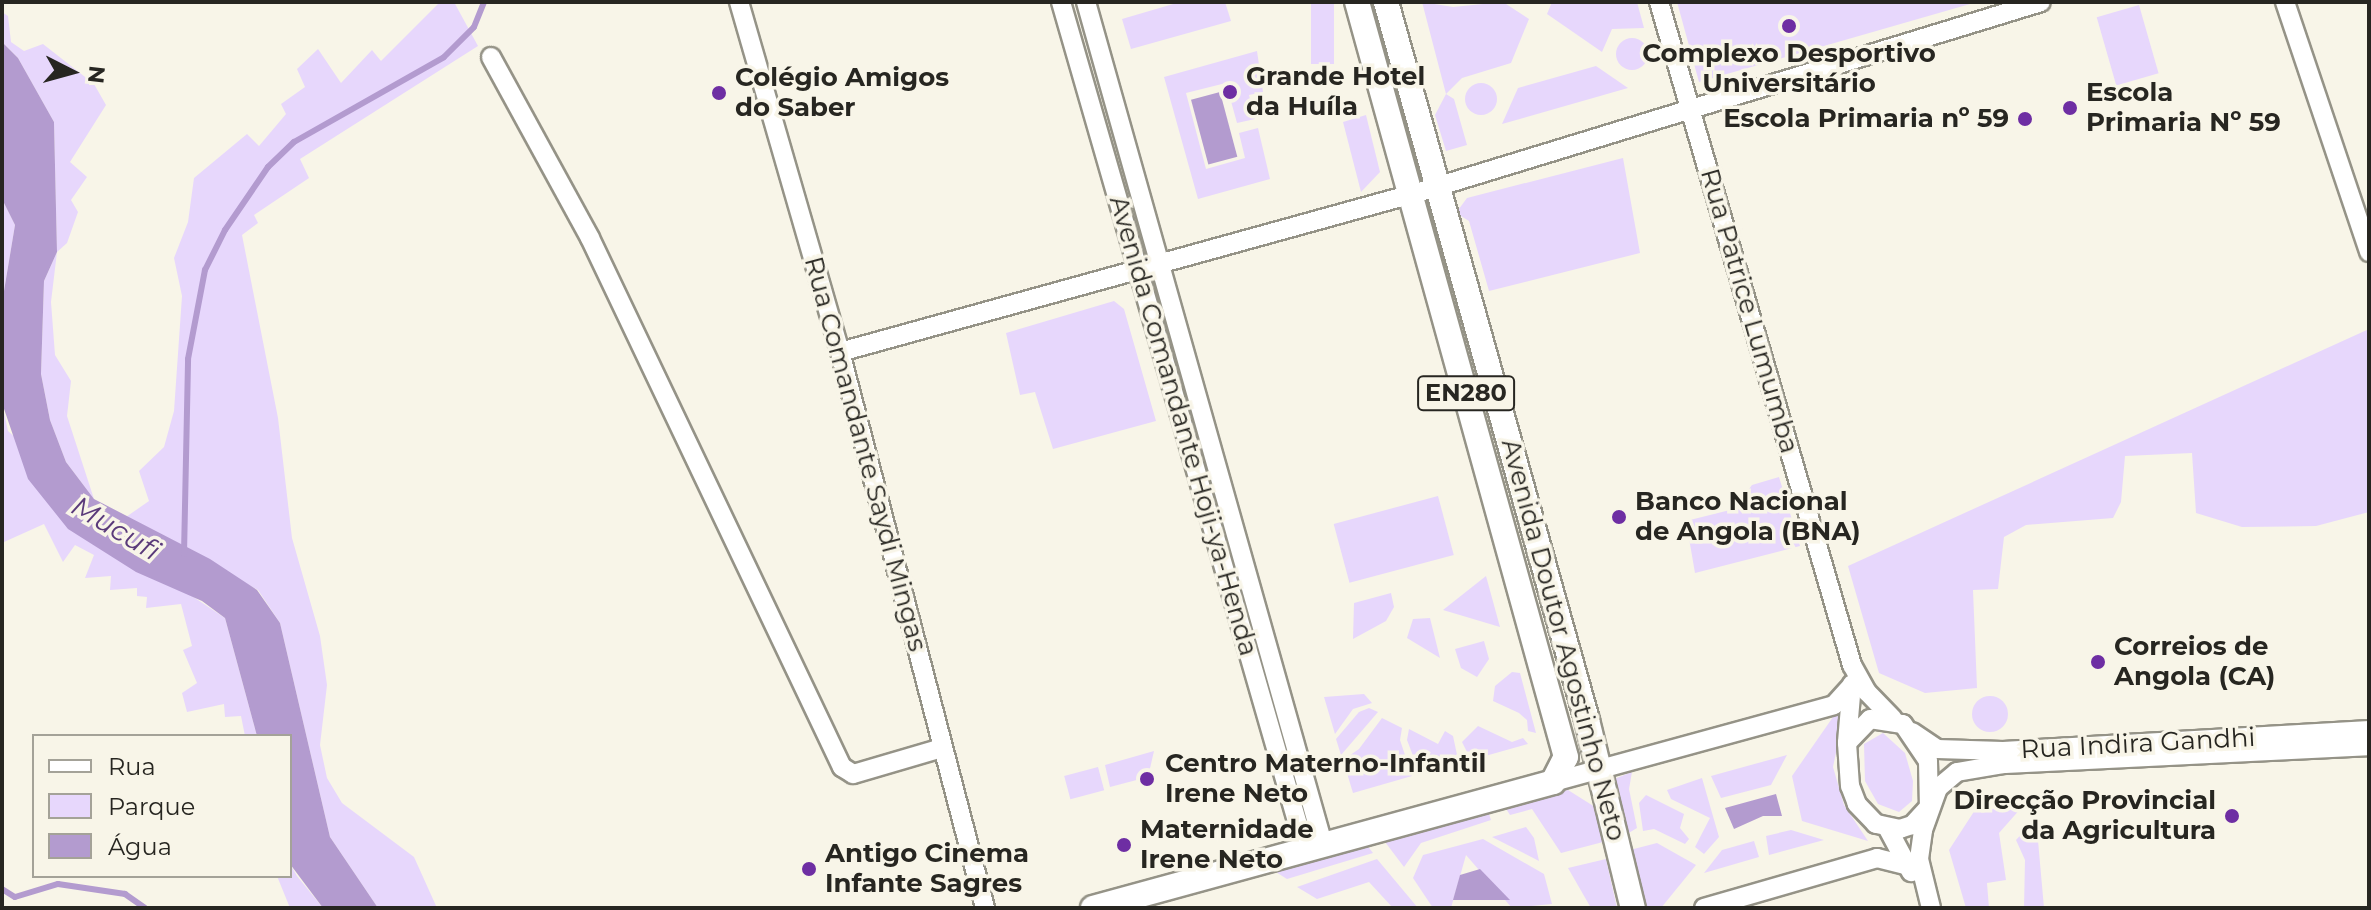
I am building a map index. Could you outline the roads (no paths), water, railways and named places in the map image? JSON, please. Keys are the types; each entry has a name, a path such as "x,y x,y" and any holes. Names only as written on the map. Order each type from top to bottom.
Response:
{"main road":[{"name":"Avenida Doutor Agostinho Neto","path":"1357,2 1562,726 1566,757 1553,782"},
{"name":"Avenida Doutor Agostinho Neto","path":"1386,2 1601,769 1633,908"},
{"path":"1093,908 1553,782"}],"street":[{"name":"Rua Comandante Saydi Mingas","path":"739,2 840,352 985,908"},
{"name":"Avenida Comandante Hoji-ya-Henda","path":"1061,2 1137,270 1314,846"},
{"name":"Avenida Comandante Hoji-ya-Henda","path":"1086,2 1160,264 1314,846"},
{"name":"Rua Patrice Lumumba","path":"1659,2 1852,665 1867,692 1893,719"},
{"path":"840,352 1438,186 1689,106 2041,2"},
{"path":"2285,2 2369,252"},
{"path":"491,57 590,238 842,767 853,774 942,748"},
{"name":"Rua Patrice Lumumba","path":"1847,743 1852,665"},
{"path":"1553,782 1834,705 1852,685"},
{"path":"1870,719 1893,719 1912,732 1928,761 1929,807 1919,859 1930,908 1888,829 1857,804 1846,769 1847,743 1870,719"},
{"name":"Rua Indira Gandhi","path":"1912,732 1937,749 2003,751 2369,730"},
{"name":"Rua Indira Gandhi","path":"1929,807 1945,779 1970,767 2369,746"},
{"path":"1888,829 1912,825 1929,807"},
{"path":"1877,858 1888,829"},
{"path":"1704,908 1877,858 1908,866"}],"water":[{"name":"Mucufi","path":"2,42 18,58 54,122 57,252 44,281 41,374 50,420 66,462 94,499 210,559 257,590 280,623 330,837 378,908 323,908 292,867 292,734 256,734 225,618 202,601 136,572 68,529 28,479 2,403 2,303 15,225 2,199"},
{"path":"1220,92 1237,157 1208,164 1191,100"},
{"path":"1776,794 1782,816 1763,816 1734,829 1725,808"},
{"path":"1480,869 1510,900 1453,900 1460,875"}],"waterway":[{"path":"184,554 188,359 205,270 225,230 268,167 294,142 444,57 474,27 484,2"},
{"path":"2,889 15,897 58,884 125,894 145,908"}],"place":[{"name":"Complexo Desportivo Universitário","path":"1789,26"},
{"name":"Grande Hotel da Huíla","path":"1230,92"},
{"name":"Colégio Amigos do Saber","path":"719,93"},
{"name":"Escola Primaria Nº 59","path":"2070,108"},
{"name":"Escola Primaria nº 59","path":"2025,119"},
{"name":"Banco Nacional de Angola (BNA)","path":"1619,517"},
{"name":"Correios de Angola (CA)","path":"2098,662"},
{"name":"Centro Materno-Infantil Irene Neto","path":"1147,779"},
{"name":"Direcção Provincial da Agricultura","path":"2232,816"},
{"name":"Maternidade Irene Neto","path":"1124,845"},
{"name":"Antigo Cinema Infante Sagres","path":"809,869"}]}
